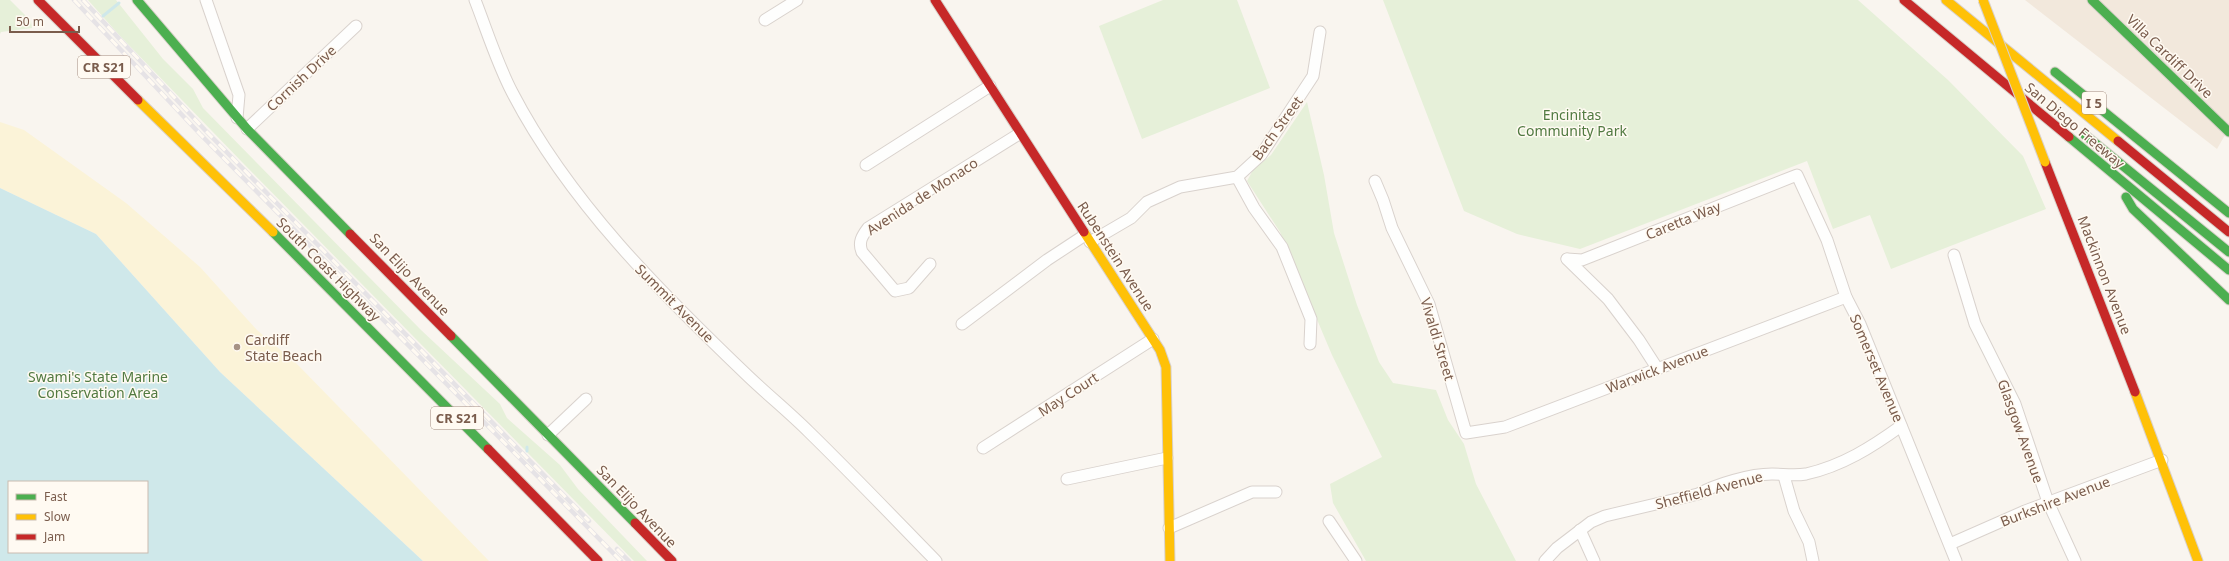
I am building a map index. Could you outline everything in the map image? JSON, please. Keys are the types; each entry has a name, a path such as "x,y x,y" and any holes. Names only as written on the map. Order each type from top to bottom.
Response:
{"main road":[{"name":"South Coast Highway","path":"38,0 62,26 317,275 598,561"},
{"name":"San Elijo Avenue","path":"137,0 247,129 672,561"},
{"name":"Rubenstein Avenue","path":"935,0 1019,134 1160,350 1166,367 1168,528 1171,561"},
{"name":"San Diego Freeway","path":"1904,0 2115,178 2229,270"},
{"path":"1946,0 2229,232"},
{"name":"Mackinnon Avenue","path":"1983,0 2162,460 2198,561"},
{"name":"Villa Cardiff Drive","path":"2092,0 2229,132"},
{"path":"1974,5 2004,30"},
{"path":"1998,64 2026,88"},
{"name":"San Diego Freeway","path":"2048,65 2229,212"},
{"path":"2037,97 2048,107"},
{"path":"2078,130 2229,252"},
{"path":"2115,178 2133,209 2229,300"}],"street":[{"path":"206,0 239,95 237,118"},
{"name":"Summit Avenue","path":"475,0 512,94 552,158 603,226 635,262 743,371 808,431 936,561"},
{"path":"765,20 797,0"},
{"name":"Cornish Drive","path":"247,129 356,26"},
{"name":"Bach Street","path":"1237,177 1261,155 1313,76 1320,32"},
{"path":"866,165 990,86"},
{"name":"Avenida de Monaco","path":"930,264 909,288 895,290 862,252 860,247 860,238 868,228 1019,134"},
{"name":"Caretta Way","path":"1657,368 1639,340 1608,299 1567,260 1582,260 1797,175"},
{"name":"Somerset Avenue","path":"1797,175 1827,240 1846,297 1860,324 1956,561"},
{"path":"962,324 1047,260 1131,218 1146,202 1180,187 1237,177 1254,208 1282,247 1311,320 1310,344"},
{"name":"Vivaldi Street","path":"1375,181 1392,228 1429,304 1466,433"},
{"name":"Glasgow Avenue","path":"1954,255 1975,324 2015,404 2048,502 2075,561"},
{"name":"Warwick Avenue","path":"1466,433 1505,428 1657,368 1846,297"},
{"name":"May Court","path":"983,448 1153,339"},
{"path":"548,435 586,399"},
{"name":"Sheffield Avenue","path":"1545,561 1557,548 1580,530 1605,516 1698,494 1712,487 1759,475 1773,474 1784,476 1805,474 1844,461 1869,449 1901,426"},
{"path":"1068,479 1167,458"},
{"name":"Burkshire Avenue","path":"1950,544 2048,502 2162,460"},
{"path":"1784,476 1794,511 1809,542 1813,561"},
{"path":"1168,528 1252,492 1276,492"},
{"path":"1329,521 1356,561"},
{"path":"1580,530 1594,561"}],"shaded area":[{"path":"2025,0 2229,0 2229,128 2217,149"}],"green space":[{"path":"0,0 10,0 31,21 32,28 1,32 0,34"},
{"path":"88,0 116,0 163,59 193,89 203,108 421,330 500,404 507,418 560,465 578,489 647,561 634,561 241,161 120,36"},
{"path":"1163,0 1237,0 1270,88 1142,139 1099,26"},
{"name":"Encinitas Community Park","path":"1383,0 1858,0 1948,80 2023,156 2046,209 1891,269 1870,215 1833,229 1807,161 1580,249 1517,234 1464,211"},
{"path":"1307,102 1324,175 1334,233 1357,305 1379,362 1393,383 1436,390 1448,420 1464,444 1476,484 1516,561 1366,561 1333,503 1330,484 1382,457 1332,355 1280,232 1247,181 1253,170 1271,155"}],"sand":[{"name":"Cardiff State Beach","path":"0,122 24,130 126,203 200,267 257,330 297,364 489,561 423,561 220,372 96,234 0,188"}],"water":[{"name":"Swami's State Marine Conservation Area","path":"0,188 96,234 220,372 423,561 0,561"}],"waterway":[{"path":"103,16 119,3"}],"railway":[{"path":"74,0 200,134 621,561"},
{"path":"83,0 205,130 589,521"},
{"path":"617,549 629,561"}],"traffic: fast":[{"path":"137,0 247,129 350,234"},
{"path":"2092,0 2229,132"},
{"path":"2055,72 2229,213"},
{"path":"2085,135 2229,252"},
{"path":"2069,137 2229,270"},
{"path":"2126,197 2133,209 2229,300"},
{"path":"273,232 488,449"},
{"path":"451,336 635,523"}],"traffic: slow":[{"path":"1946,0 2118,141"},
{"path":"1983,0 2045,162"},
{"path":"138,100 273,232"},
{"path":"1084,232 1160,350 1166,367 1170,561"},
{"path":"2135,392 2198,561"}],"traffic: jam":[{"path":"38,0 138,100"},
{"path":"935,0 1084,232"},
{"path":"1904,0 2069,137"},
{"path":"2118,141 2229,232"},
{"path":"2045,162 2135,392"},
{"path":"350,234 451,336"},
{"path":"488,449 598,561"},
{"path":"635,523 672,561"}],"place":[{"name":"Cardiff State Beach","path":"237,347"}]}
